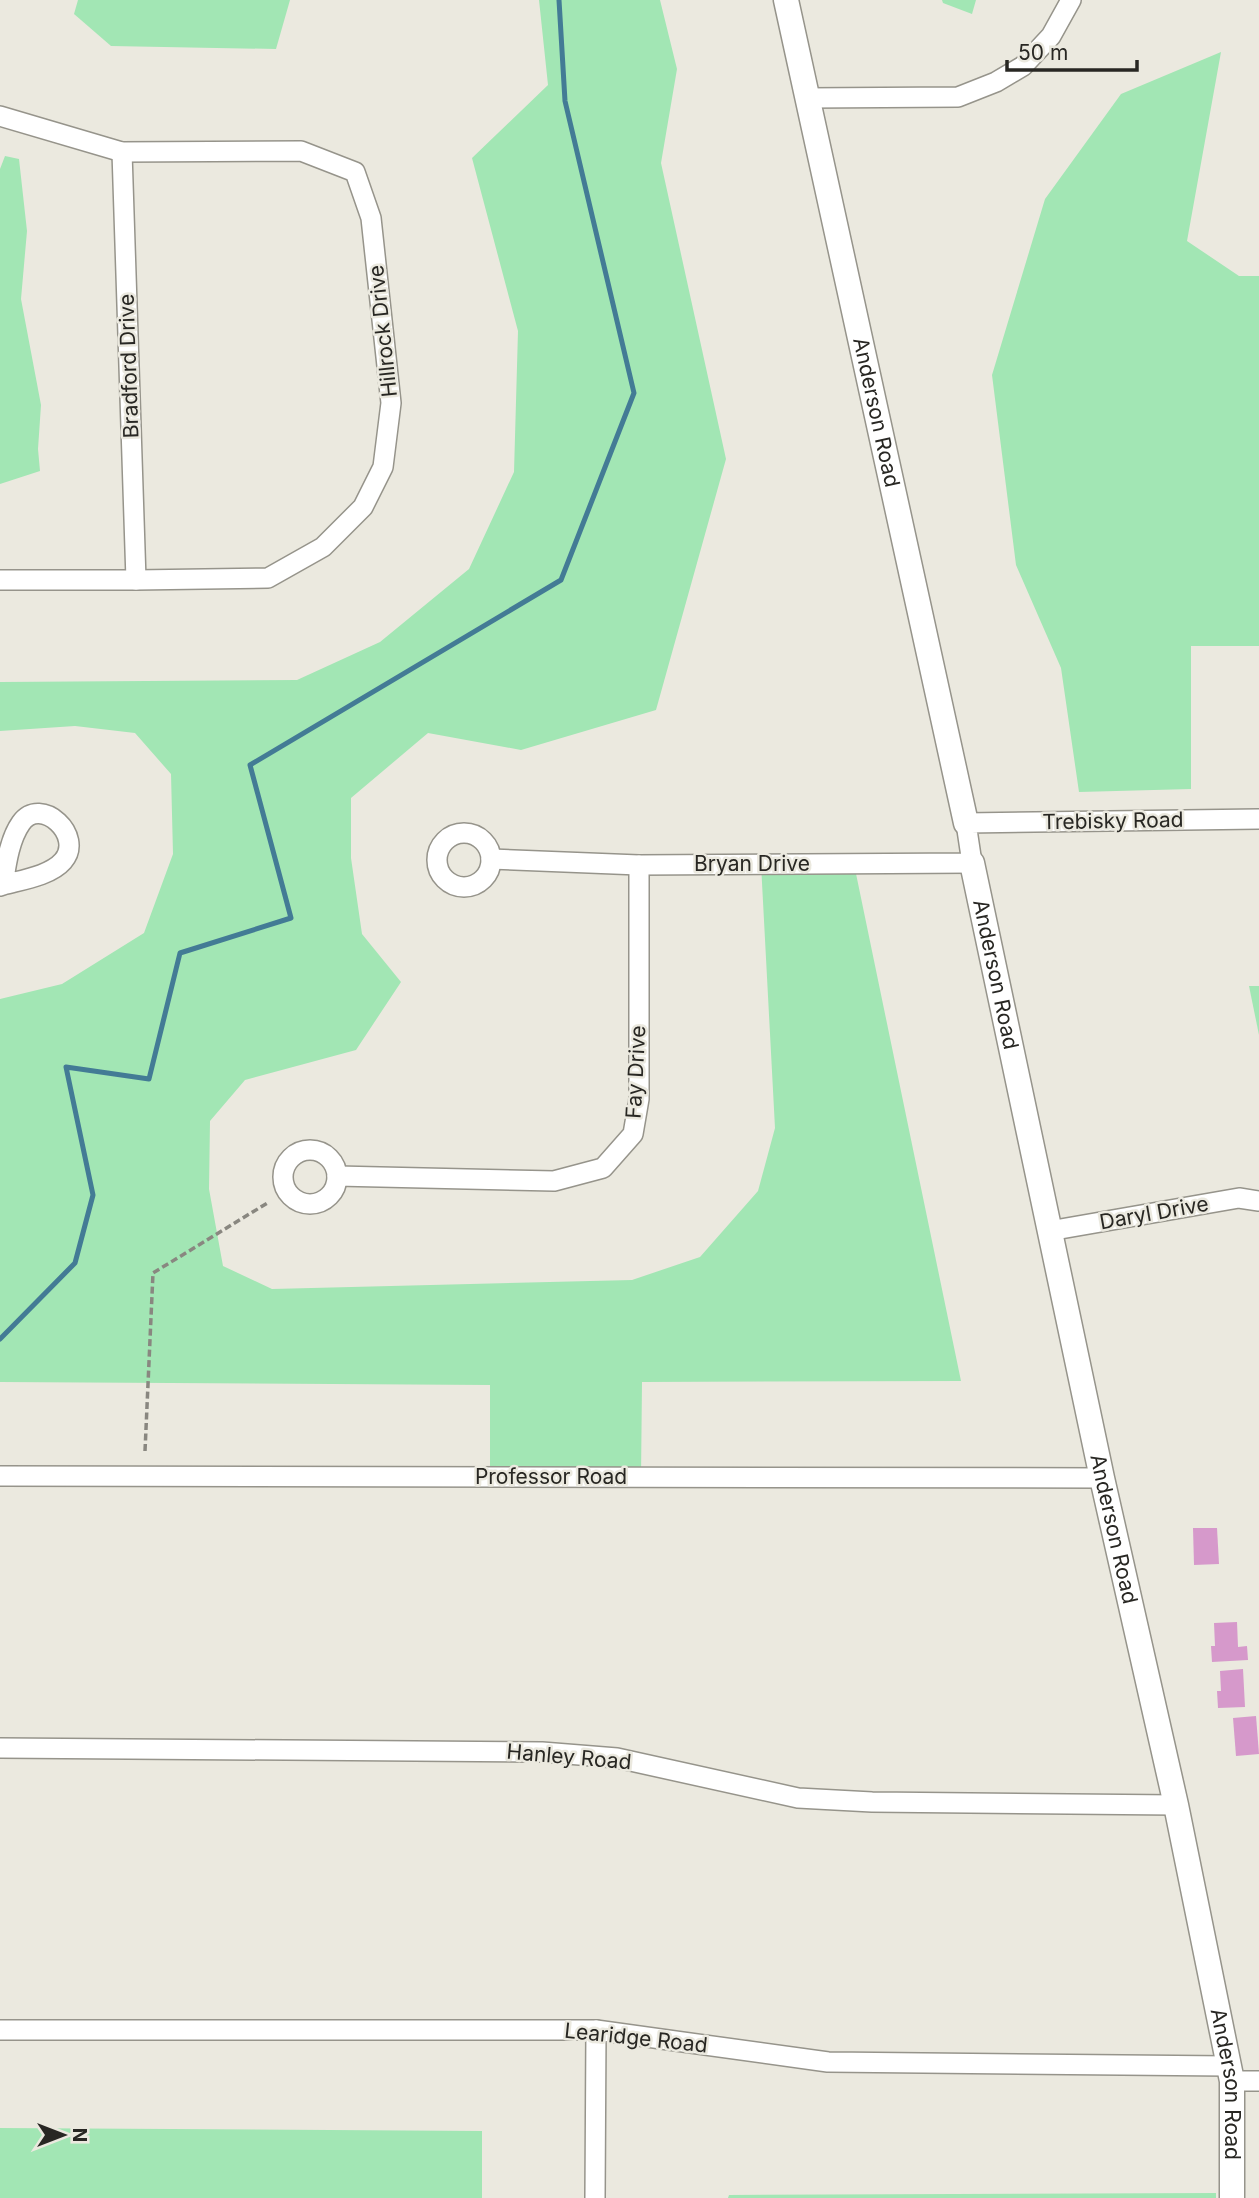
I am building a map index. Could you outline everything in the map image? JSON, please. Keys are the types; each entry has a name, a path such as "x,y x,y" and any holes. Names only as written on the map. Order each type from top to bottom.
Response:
{"street":[{"name":"Anderson Road","path":"786,0 966,823"},
{"path":"808,98 958,97 996,82 1023,66 1051,36 1071,0"},
{"name":"Hillrock Drive","path":"0,116 122,152 301,150 355,172 371,218 391,403 383,467 363,507 323,547 268,578 0,580"},
{"name":"Bradford Drive","path":"122,152 136,580"},
{"name":"Trebisky Road","path":"966,823 1259,819"},
{"path":"966,823 972,863"},
{"name":"Bryan Drive","path":"491,859 639,864 972,863"},
{"name":"Anderson Road","path":"972,863 1102,1478 1176,1805 1230,2073 1232,2198"},
{"name":"Fay Drive","path":"337,1176 554,1181 603,1168 633,1134 639,1099 639,864"},
{"name":"Daryl Drive","path":"1049,1231 1239,1198 1259,1201"},
{"name":"Professor Road","path":"0,1476 1102,1478"},
{"name":"Hanley Road","path":"0,1748 542,1752 617,1758 798,1798 872,1802 1176,1805"},
{"name":"Learidge Road","path":"0,2030 596,2030 828,2062 1230,2073 1259,2081"},
{"path":"595,2198 596,2030"}],"path":[{"path":"145,1451 153,1273 269,1202"}],"green space":[{"path":"78,0 290,0 276,49 111,46 74,14"},
{"path":"539,0 660,0 677,69 661,163 726,459 656,710 521,750 428,733 351,798 351,858 362,934 401,982 356,1050 245,1080 210,1121 209,1189 223,1266 272,1289 632,1280 700,1257 758,1191 775,1128 761,864 854,864 961,1381 642,1382 641,1477 490,1477 490,1385 0,1382 0,999 62,984 144,933 173,854 171,774 135,733 75,726 0,731 0,682 297,680 380,642 469,569 514,472 518,331 472,158 548,85"},
{"path":"942,0 976,0 972,14 943,3"},
{"path":"1221,52 1187,241 1239,276 1259,276 1259,646 1191,646 1191,789 1079,792 1061,668 1016,565 992,375 1045,199 1121,94"},
{"path":"5,156 19,159 27,231 21,299 41,405 38,449 40,471 0,484 0,169"},
{"path":"1249,986 1259,986 1259,1035"},
{"path":"0,2128 482,2131 482,2198 0,2198"},
{"path":"1216,2193 1216,2198 728,2198 729,2195"}],"building":[{"path":"1193,1528 1217,1528 1219,1564 1194,1565"},
{"path":"1237,1622 1238,1647 1247,1646 1248,1660 1212,1662 1211,1646 1215,1646 1214,1623"},
{"path":"1243,1669 1245,1707 1218,1708 1220,1671"},
{"path":"1256,1716 1259,1754 1236,1756 1233,1718"}],"waterway":[{"path":"0,1339 75,1263 93,1195 66,1067 149,1079 180,953 291,918 250,765 561,580 634,393 565,101 559,0"}]}
